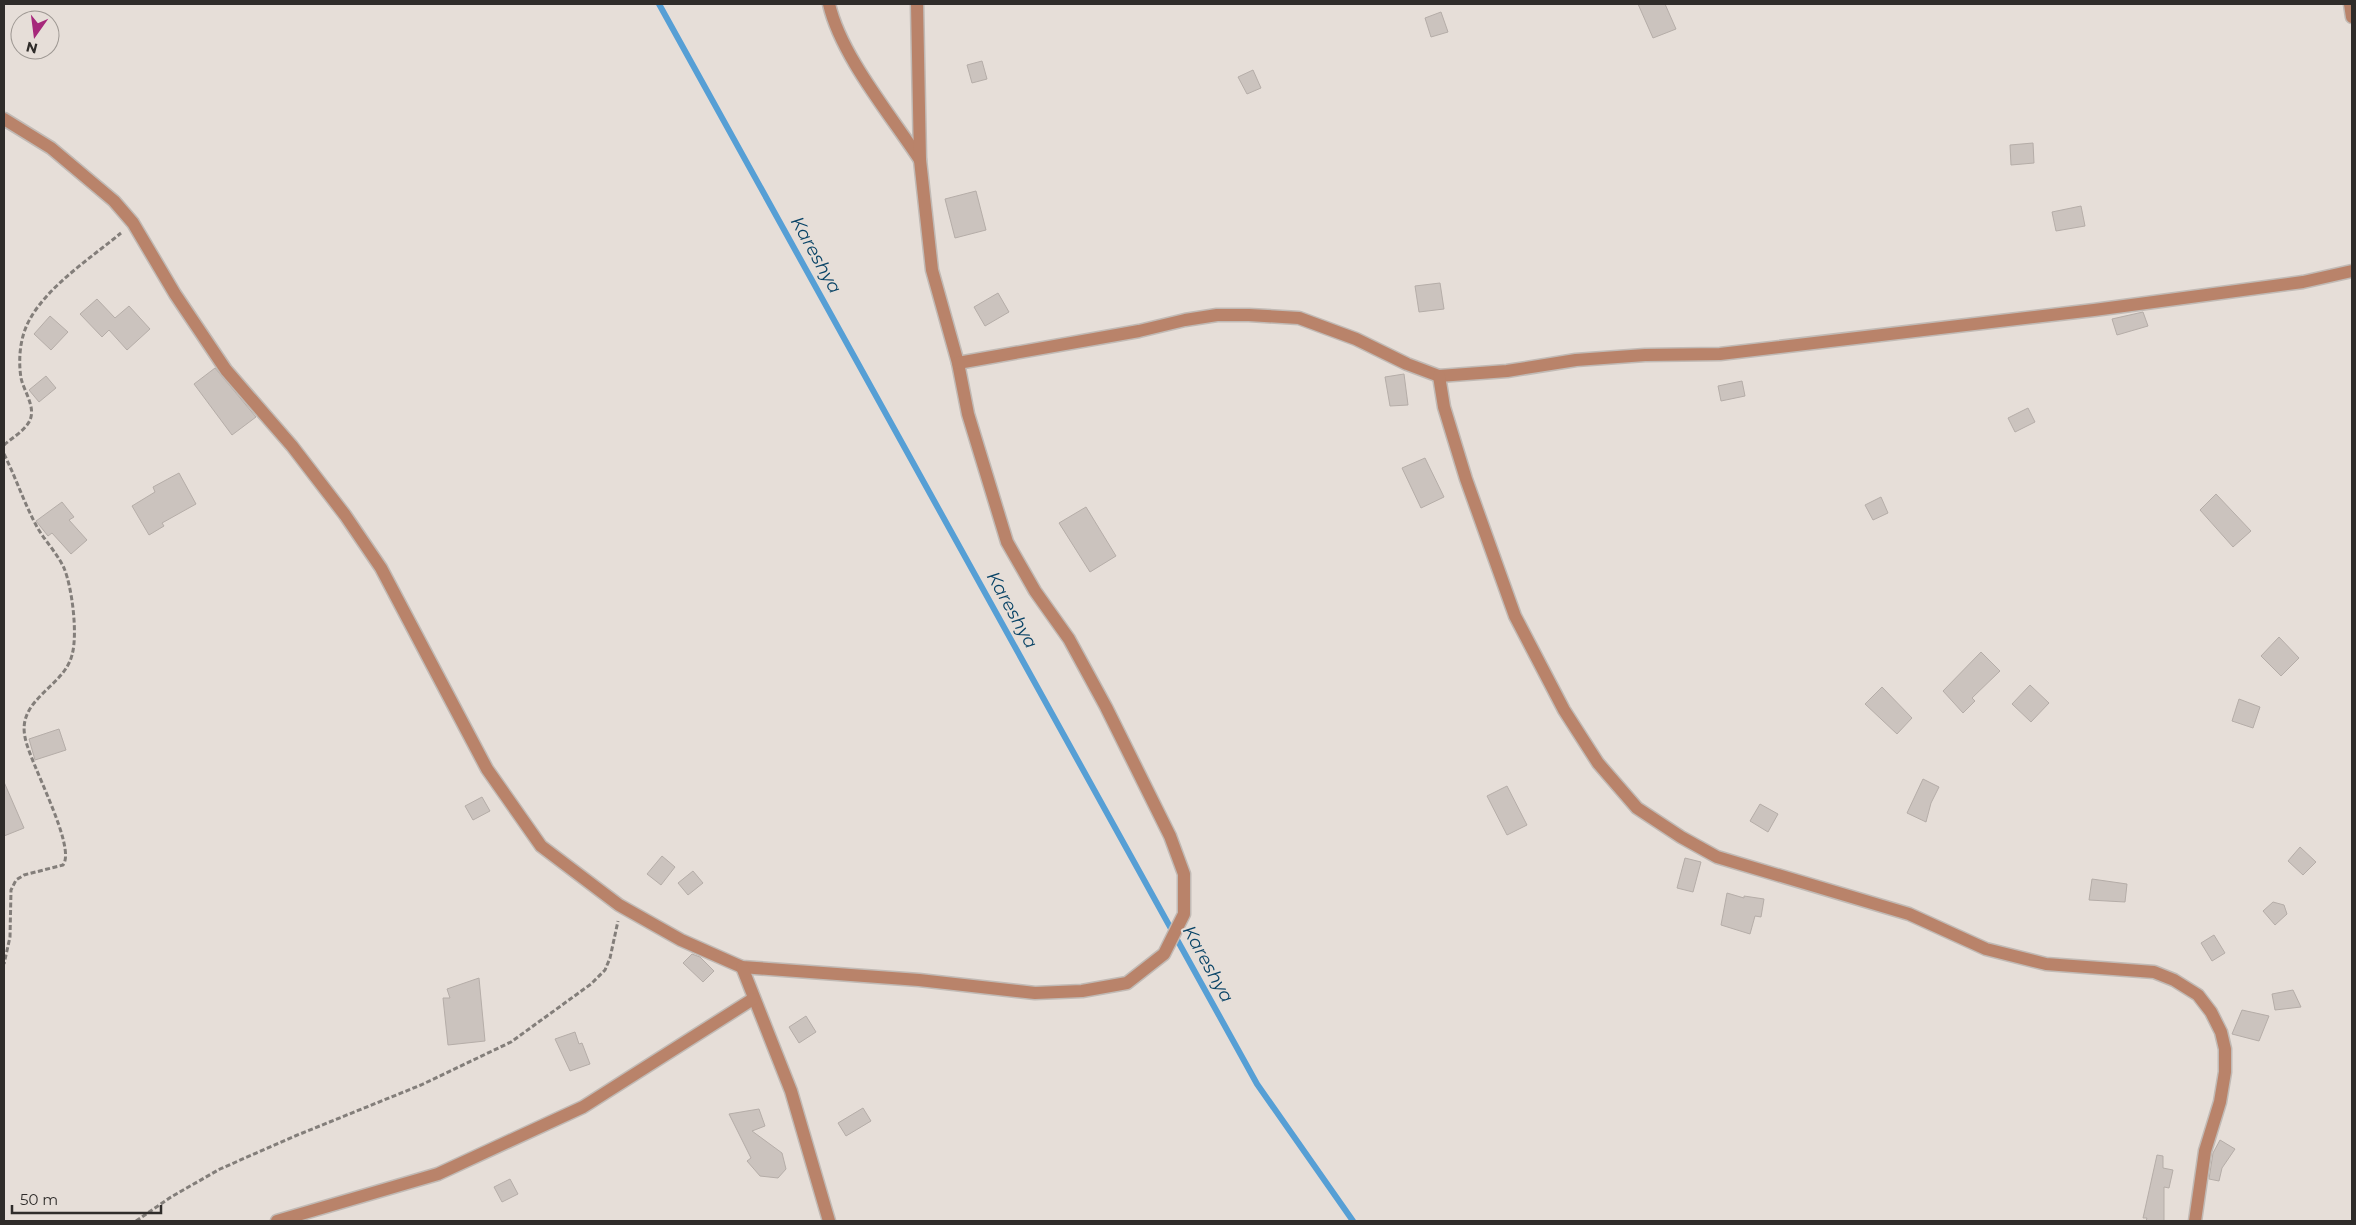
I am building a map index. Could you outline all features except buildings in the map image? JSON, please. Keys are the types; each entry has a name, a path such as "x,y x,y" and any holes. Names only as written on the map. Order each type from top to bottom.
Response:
{"street":[{"path":"829,4 836,28 849,53 920,160"},
{"path":"4,119 51,148 114,201 133,223 176,294 226,370 292,446 344,514 381,568 487,769 541,846 620,905 681,940 742,967 919,980 1035,993 1082,991 1127,983 1164,954 1184,914 1184,874 1170,836 1068,639 1035,591 1007,542 968,414 958,363 932,270 920,160 916,4"},
{"path":"2350,4 2352,17"},
{"path":"958,363 1139,331 1185,320 1217,315 1249,315 1299,318 1356,338 1407,364 1439,376 1507,371 1576,360 1644,355 1720,354 2094,310 2303,282 2352,271"},
{"path":"1439,376 1444,407 1457,452 1515,616 1564,710 1598,763 1637,808 1681,837 1718,857 1909,914 1986,949 2046,964 2154,972 2174,980 2198,995 2211,1012 2221,1032 2225,1049 2220,1102 2205,1151 2194,1221"},
{"path":"742,967 753,999 791,1091 829,1221"},
{"path":"277,1221 438,1174 583,1108 753,999"}],"path":[{"path":"4,445 29,422 32,410 21,379 20,359 22,339 29,319 48,296 133,223"},
{"path":"4,454 37,528 64,569 72,609 74,641 72,655 65,670 32,703 27,713 24,736 67,852 66,860 63,865 24,875 16,880 11,890 10,937 4,964"},
{"path":"136,1221 171,1197 220,1170 295,1136 421,1085 511,1042 591,984 605,970 617,931 620,905"}],"waterway":[{"name":"Kareshya","path":"659,4 1257,1084 1353,1221"}]}
